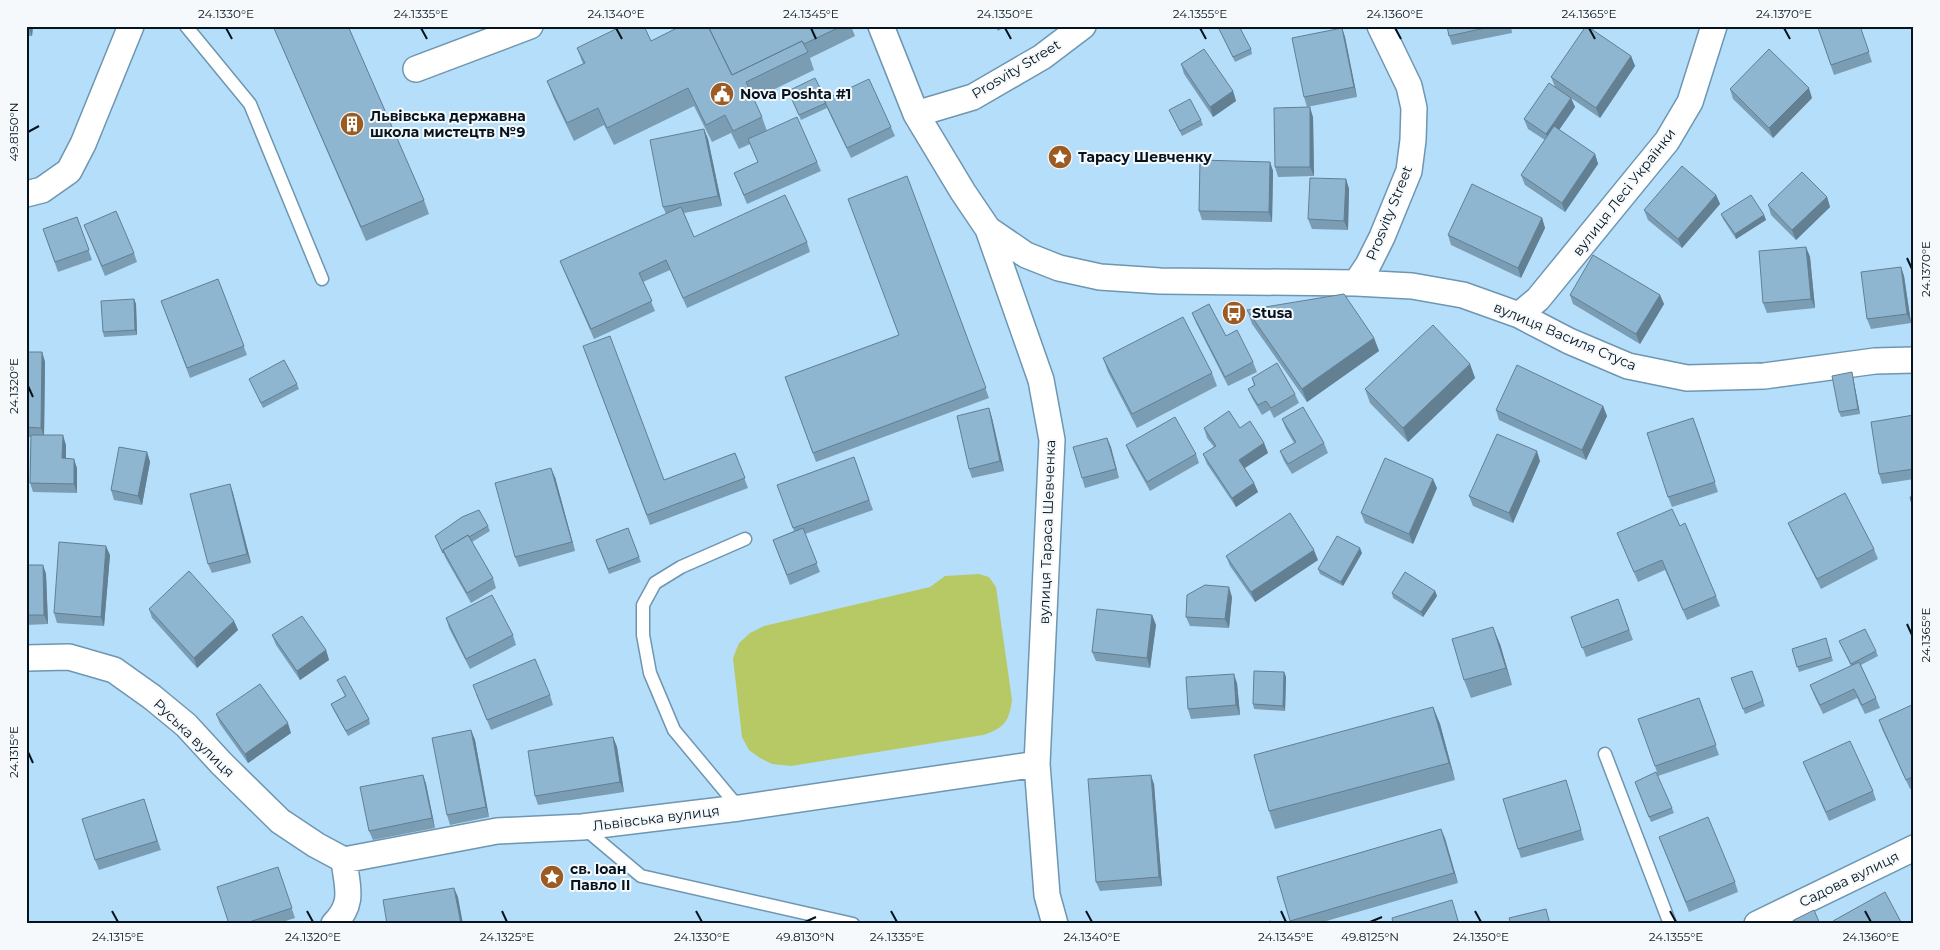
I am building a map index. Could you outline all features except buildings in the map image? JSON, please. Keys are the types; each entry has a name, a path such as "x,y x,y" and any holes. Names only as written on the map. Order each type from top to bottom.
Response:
{"street":[{"path":"26,194 42,190 69,171 83,144 131,26"},
{"path":"416,69 530,26"},
{"name":"вулиця Тараса Шевченка","path":"881,26 916,114 963,192 988,229 1041,380 1052,440 1037,764 1047,895 1055,924"},
{"name":"Prosvity Street","path":"916,114 972,97 1042,57 1083,26"},
{"name":"Prosvity Street","path":"1356,283 1368,266 1382,237 1409,171 1413,140 1414,108 1409,86 1380,26"},
{"name":"вулиця Лесі Українки","path":"1519,315 1538,300 1667,141 1690,102 1714,26"},
{"name":"вулиця Василя Стуса","path":"988,229 1026,255 1059,268 1100,278 1160,281 1356,283 1412,286 1463,295 1519,315 1569,341 1628,366 1687,378 1764,376 1875,361 1914,360"},
{"name":"Руська вулиця","path":"26,658 69,657 114,670 152,697 186,725 280,821 316,845 344,860"},
{"name":"Львівська вулиця","path":"344,860 497,831 582,827 739,808 1037,764"},
{"name":"Садова вулиця","path":"1757,924 1914,848"},
{"path":"334,924 344,914 349,901 344,860"}],"lane":[{"path":"186,26 250,104 322,279"},
{"path":"739,808 674,730 650,673 643,635 643,605 655,583 681,567 745,539"},
{"path":"1605,754 1670,924"},
{"path":"582,827 641,876 854,924"}],"shaded area":[{"path":"979,574 989,577 996,587 1012,700 1007,719 1001,727 983,735 791,766 772,764 749,750 742,737 733,658 739,643 750,633 764,626 930,587 945,576"}],"place":[{"name":"Nova Poshta #1","path":"722,94"},
{"name":"Львівська державна школа мистецтв №9","path":"352,124"},
{"name":"Тарасу Шевченку","path":"1060,157"},
{"name":"Stusa","path":"1234,313"},
{"name":"св. Іоан Павло ІІ","path":"552,877"}]}
